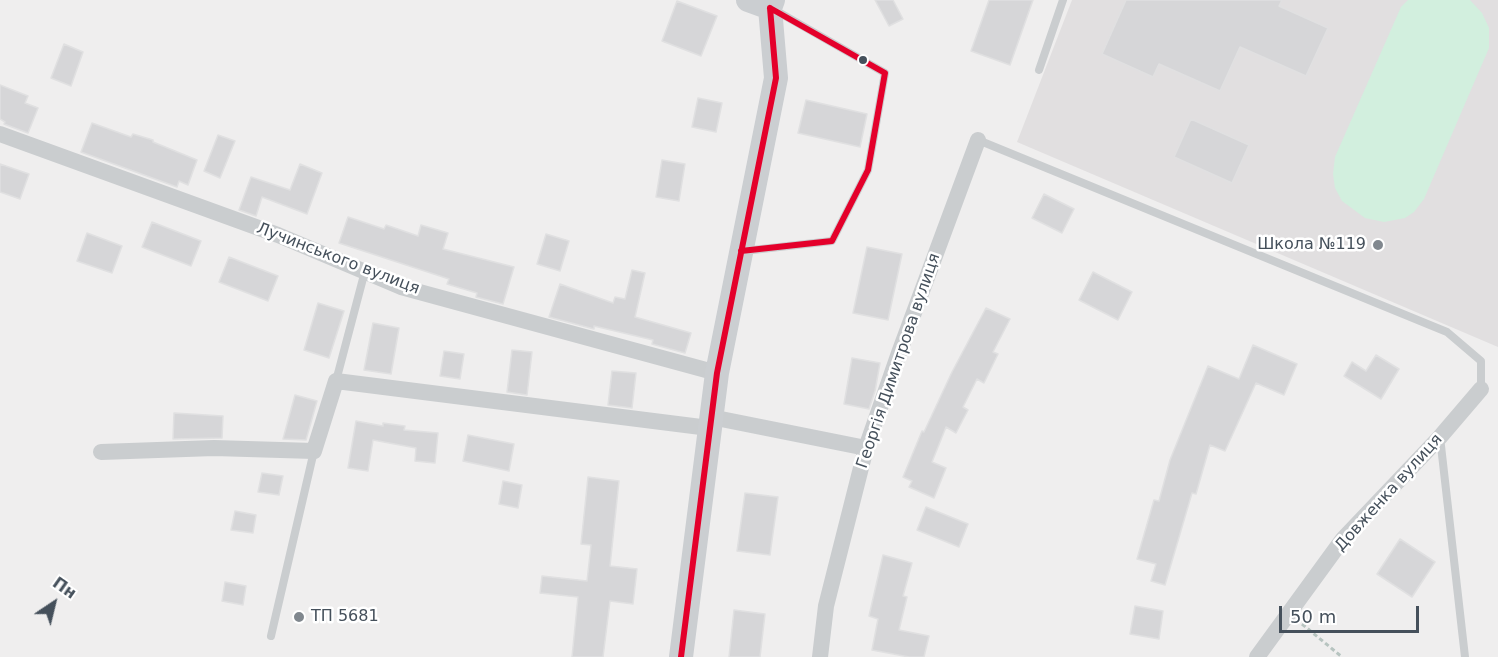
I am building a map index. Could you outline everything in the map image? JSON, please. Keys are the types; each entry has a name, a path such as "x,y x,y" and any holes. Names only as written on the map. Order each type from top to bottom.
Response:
{"street":[{"path":"681,657 717,374 776,78 772,4 748,0"},
{"name":"Лучинського вулиця","path":"0,134 278,235 401,287 717,374"},
{"name":"Георгія Димитрова вулиця","path":"820,657 826,606 866,448 978,140"},
{"path":"101,452 214,448 314,452 336,381 710,422 866,448"},
{"name":"Довженка вулиця","path":"1257,657 1343,539 1440,437 1480,389"}],"lane":[{"path":"1039,70 1063,0"},
{"path":"741,251 832,241 868,170 885,73 772,4"},
{"path":"978,140 1447,332 1481,361 1480,389"},
{"path":"336,381 365,271"},
{"path":"1440,437 1465,657"},
{"path":"271,636 314,452"}],"path":[{"path":"1289,614 1342,657"}],"shaded area":[{"name":"Школа №119","path":"1072,0 1498,0 1498,347 1017,142"}],"green space":[{"path":"1408,0 1470,0 1482,13 1489,28 1489,48 1424,199 1414,212 1405,218 1384,222 1365,218 1342,201 1335,188 1333,174 1335,157 1401,7"}],"building":[{"path":"875,0 893,0 903,19 889,26"},
{"path":"989,0 1033,0 1010,65 971,51"},
{"path":"1126,0 1282,0 1279,6 1328,28 1306,76 1240,47 1220,91 1159,64 1153,77 1102,54"},
{"path":"677,1 717,16 701,56 662,41"},
{"path":"64,44 83,52 71,86 51,78"},
{"path":"0,85 28,96 25,103 38,108 28,133 4,124 5,122 0,119"},
{"path":"698,98 722,103 716,132 692,127"},
{"path":"806,100 867,114 860,147 798,133"},
{"path":"1191,119 1249,145 1232,183 1174,157"},
{"path":"92,123 131,137 133,134 153,140 153,142 197,160 188,185 179,181 177,187 81,152"},
{"path":"218,135 235,141 220,178 204,171"},
{"path":"662,160 685,164 679,201 656,197"},
{"path":"0,164 29,174 20,199 0,192"},
{"path":"300,164 322,173 307,214 262,197 256,216 239,210 251,177 290,190"},
{"path":"1044,194 1074,209 1062,233 1032,218"},
{"path":"348,217 384,229 386,225 418,236 421,225 448,233 443,249 514,267 503,304 476,297 477,293 447,284 449,279 339,243"},
{"path":"152,222 201,241 191,266 142,247"},
{"path":"87,233 122,246 112,273 77,261"},
{"path":"546,234 569,241 560,271 537,264"},
{"path":"867,247 902,254 888,320 853,313"},
{"path":"229,257 278,276 268,301 219,282"},
{"path":"632,270 645,273 635,317 691,333 685,353 652,344 653,340 594,326 594,329 549,317 560,284 613,303 615,297 625,299"},
{"path":"1093,272 1132,292 1118,320 1079,300"},
{"path":"318,303 344,311 329,358 304,350"},
{"path":"986,308 1010,319 993,352 998,354 984,383 977,379 963,407 968,410 956,433 946,427 932,462 946,468 934,498 909,487 912,481 903,477 922,431 924,432"},
{"path":"373,323 399,328 391,374 364,370"},
{"path":"1253,345 1297,364 1284,395 1256,383 1225,451 1210,445 1196,494 1192,493 1165,585 1151,581 1156,564 1137,559 1154,500 1159,501 1170,460 1208,366 1239,379"},
{"path":"512,350 532,352 527,395 507,392"},
{"path":"444,351 464,354 460,379 440,376"},
{"path":"1376,355 1399,369 1381,399 1344,376 1352,362 1366,371"},
{"path":"852,358 880,363 869,409 844,404"},
{"path":"612,371 636,373 632,408 608,405"},
{"path":"295,395 317,401 306,440 283,439"},
{"path":"174,413 223,416 222,438 173,439"},
{"path":"356,421 383,426 383,423 405,426 404,430 438,433 435,463 415,461 416,448 373,440 368,471 348,468"},
{"path":"468,435 514,444 509,471 463,461"},
{"path":"262,473 283,476 279,495 258,492"},
{"path":"588,477 619,481 610,566 637,569 633,604 610,601 603,657 572,657 578,597 540,593 542,576 587,581 591,545 581,544"},
{"path":"503,481 522,485 518,508 499,504"},
{"path":"745,493 778,497 770,555 737,551"},
{"path":"926,507 968,524 959,547 917,530"},
{"path":"235,511 256,515 253,533 231,530"},
{"path":"1400,539 1435,562 1412,597 1377,574"},
{"path":"883,555 912,563 903,596 907,597 899,630 929,636 924,657 909,657 872,650 878,619 869,616"},
{"path":"225,582 246,586 243,605 222,601"},
{"path":"1135,606 1163,611 1159,639 1130,634"},
{"path":"734,610 765,614 760,657 729,657"}],"transit line":[{"path":"741,251 832,241 868,170 885,73 770,8"},
{"path":"681,657 717,373 776,78 770,8"}],"place":[{"name":"Школа №119","path":"1378,245"},
{"name":"ТП 5681","path":"299,617"}]}
